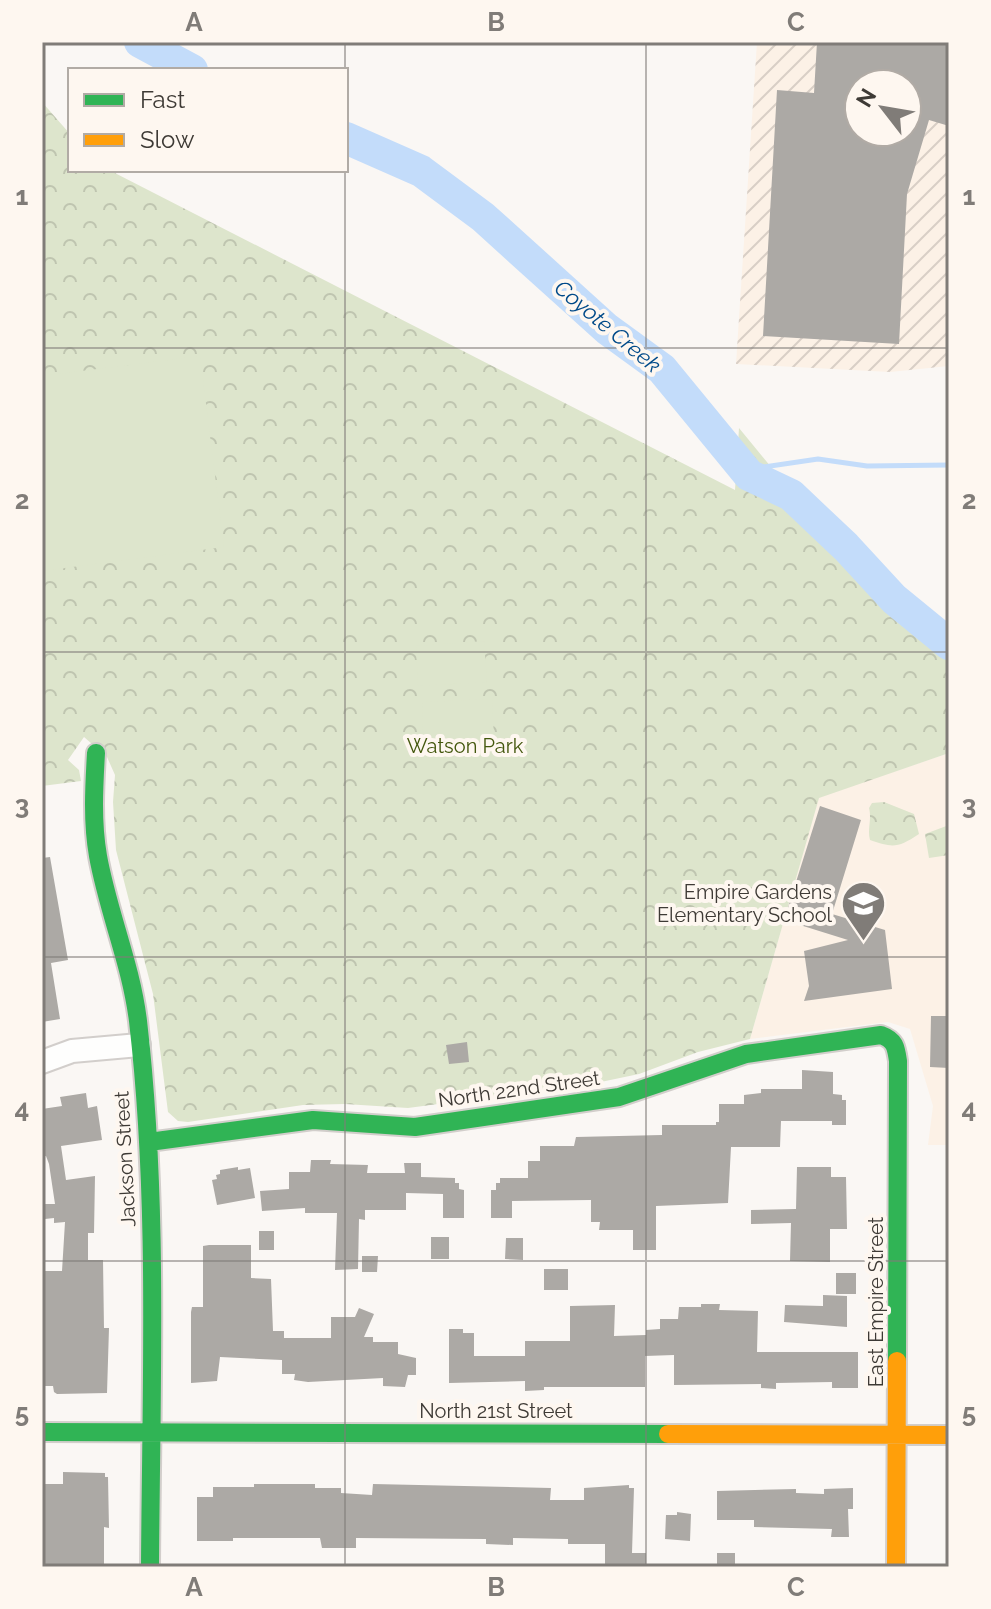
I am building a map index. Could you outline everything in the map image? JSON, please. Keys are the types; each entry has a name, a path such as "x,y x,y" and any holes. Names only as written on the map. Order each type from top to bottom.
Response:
{"street":[{"name":"Jackson Street","path":"96,753 94,787 98,855 138,1021 149,1142 152,1253 150,1567"},
{"name":"North 22nd Street","path":"149,1142 313,1120 415,1127 619,1097 746,1054 881,1035 890,1038"},
{"name":"East Empire Street","path":"890,1038 896,1046 898,1061 896,1567"},
{"path":"42,1062 72,1051 139,1045"},
{"name":"North 21st Street","path":"42,1432 949,1435"}],"shaded area":[{"path":"757,42 949,42 949,366 890,372 736,364"},
{"name":"Empire Gardens Elementary School","path":"949,753 949,1145 928,1145 933,1106 910,1029 888,1022 750,1039 819,797"}],"green space":[{"name":"Watson Park","path":"42,102 68,132 68,172 113,172 735,490 739,428 799,501 949,637 949,753 819,798 750,1039 698,1052 639,1074 596,1083 408,1108 303,1105 178,1121 168,1112 153,994 116,850 115,775 107,757 84,737 68,760 79,770 81,781 42,786"},
{"path":"200,356 224,547 42,571 42,376"},
{"path":"484,641 487,682 418,686 416,646"},
{"path":"492,699 494,738 423,741 422,702"},
{"path":"884,802 914,814 919,834 895,845 870,840 869,808 872,803"},
{"path":"949,825 949,855 929,858 925,834"}],"building":[{"path":"817,42 949,42 949,126 929,120 923,140 923,68 843,68 843,148 921,148 907,194 899,344 763,336 777,90 814,93"},
{"path":"820,806 861,820 832,914 885,930 892,989 804,1001 809,986 804,951 848,940 784,920"},
{"path":"50,857 68,960 51,963 60,1019 42,1022 42,858"},
{"path":"931,1016 949,1016 949,1068 930,1067"},
{"path":"467,1042 469,1062 449,1064 446,1045"},
{"path":"802,1070 833,1072 833,1094 842,1095 842,1100 846,1100 846,1125 832,1125 832,1121 781,1121 780,1147 731,1147 728,1203 656,1206 656,1250 633,1250 633,1230 599,1230 600,1222 591,1222 591,1200 512,1201 512,1218 491,1218 491,1190 496,1190 500,1178 528,1178 528,1161 540,1161 540,1146 574,1146 576,1137 662,1135 662,1125 716,1125 719,1122 719,1104 744,1104 744,1095 761,1093 761,1089 802,1089"},
{"path":"86,1093 88,1108 97,1106 102,1140 61,1146 66,1180 95,1176 94,1233 88,1233 88,1260 103,1260 104,1328 109,1328 107,1393 57,1394 53,1386 45,1386 42,1271 62,1271 65,1222 54,1223 54,1218 45,1219 45,1204 55,1204 49,1164 46,1156 42,1157 42,1109 62,1106 60,1097"},
{"path":"311,1160 368,1165 367,1173 405,1173 404,1163 421,1163 421,1177 455,1178 455,1183 459,1183 459,1189 464,1190 464,1218 443,1218 443,1194 406,1193 406,1210 365,1210 365,1220 359,1219 358,1269 335,1270 337,1213 305,1213 305,1208 262,1211 260,1191 289,1189 289,1172 310,1172"},
{"path":"238,1167 238,1170 250,1168 255,1198 217,1205 212,1180 217,1179 220,1170"},
{"path":"797,1167 831,1167 831,1177 846,1177 847,1229 830,1229 830,1262 790,1261 791,1223 751,1224 751,1210 796,1209"},
{"path":"259,1231 274,1231 274,1250 259,1250"},
{"path":"431,1237 449,1237 449,1259 431,1259"},
{"path":"506,1238 523,1238 523,1260 505,1259"},
{"path":"251,1245 251,1278 271,1279 273,1331 284,1331 284,1338 331,1338 331,1317 355,1317 359,1308 374,1314 364,1337 373,1337 373,1342 398,1342 398,1354 416,1358 416,1375 408,1375 405,1387 383,1386 383,1378 308,1382 294,1380 295,1374 282,1374 282,1360 220,1357 217,1381 191,1383 191,1312 192,1307 203,1307 203,1246"},
{"path":"362,1256 378,1256 377,1272 362,1272"},
{"path":"544,1269 568,1269 568,1290 544,1290"},
{"path":"836,1273 856,1273 856,1294 836,1294"},
{"path":"823,1295 847,1296 847,1327 784,1322 785,1305 823,1306"},
{"path":"701,1304 720,1304 719,1310 758,1311 757,1352 858,1352 858,1388 832,1388 832,1382 776,1383 776,1389 761,1388 761,1384 674,1385 674,1355 645,1356 645,1387 544,1387 544,1390 525,1391 525,1381 449,1383 449,1329 474,1333 474,1356 525,1356 525,1341 570,1341 570,1306 615,1305 614,1336 646,1335 646,1330 660,1329 660,1319 678,1319 679,1307 701,1307"},
{"path":"63,1472 105,1473 108,1477 109,1528 104,1527 104,1567 42,1567 45,1484 63,1484"},
{"path":"254,1484 315,1484 315,1488 341,1488 341,1493 372,1495 373,1484 551,1488 550,1500 584,1500 584,1488 629,1485 629,1488 634,1488 632,1553 646,1553 646,1567 605,1567 605,1544 568,1544 568,1539 513,1538 513,1545 486,1544 486,1539 356,1538 356,1548 322,1548 320,1538 197,1541 197,1497 213,1497 213,1487 254,1487"},
{"path":"853,1488 853,1509 848,1509 849,1537 831,1537 832,1529 754,1527 754,1520 717,1520 717,1491 796,1489 796,1493 824,1494 824,1489"},
{"path":"677,1512 691,1514 690,1541 665,1539 666,1515 677,1515"},
{"path":"717,1553 735,1553 735,1567 717,1567"}],"waterway":[{"name":"Coyote Creek","path":"140,42 188,68"},
{"name":"Coyote Creek","path":"348,139 421,171 483,217 607,329 662,369 749,475 791,495 846,547 894,599 949,644"},
{"path":"749,475 757,468 818,459 867,466 949,465"}],"traffic: fast":[{"path":"96,753 96,843 135,1000 145,1089 152,1294 150,1567"},
{"path":"149,1142 313,1120 415,1127 619,1097 746,1054 881,1035 894,1045 898,1061 897,1361"},
{"path":"42,1432 668,1434"}],"traffic: slow":[{"path":"896,1567 897,1361"},
{"path":"668,1434 949,1435"}],"place":[{"name":"Empire Gardens Elementary School","path":"863,943"}]}
